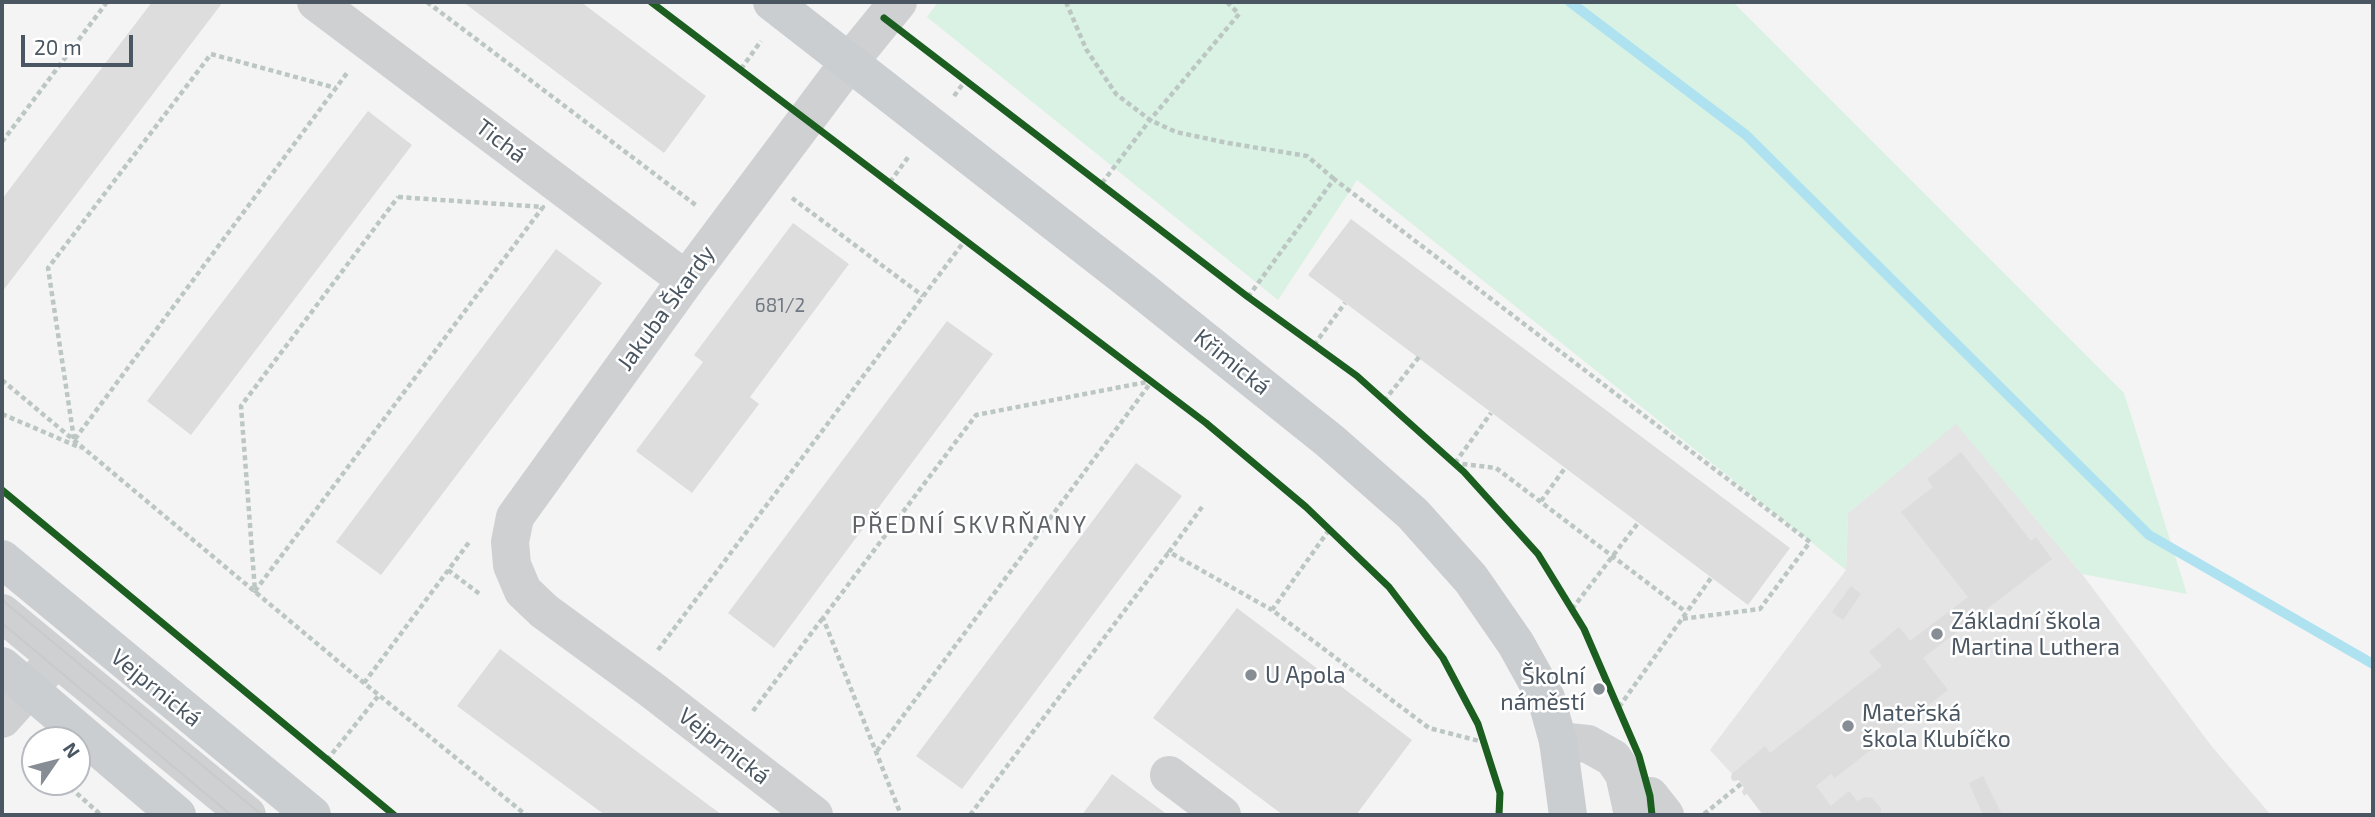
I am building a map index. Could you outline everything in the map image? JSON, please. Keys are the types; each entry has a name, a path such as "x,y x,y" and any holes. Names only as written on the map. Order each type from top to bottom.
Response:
{"main road":[{"name":"Křimická","path":"772,2 1330,441 1413,514 1471,579 1516,644 1546,698 1558,741 1568,815"},
{"name":"Vejprnická","path":"2,559 312,815"},
{"path":"15,678 177,815"}],"street":[{"name":"Tichá","path":"316,2 686,280"},
{"name":"Jakuba Škardy","path":"512,565 510,542 515,517 686,280 850,61 898,2"},
{"name":"Vejprnická","path":"512,565 523,591 544,611 814,815"},
{"name":"Vejprnická","path":"2,613 247,815"},
{"path":"2,719 15,678 56,658 83,628"},
{"path":"1558,741 1588,744 1613,758 1624,774 1632,805 1650,796 1665,815"},
{"path":"1169,775 1222,815"}],"path":[{"path":"2,142 107,2"},
{"path":"427,2 705,212"},
{"path":"1066,2 1086,49 1116,94 1150,120 1176,132 1307,156 1811,542 1760,609 1681,620"},
{"path":"1102,183 1150,120 1239,14 1227,2"},
{"path":"75,440 48,268 211,54 336,88"},
{"path":"75,440 354,64"},
{"path":"764,176 923,296"},
{"path":"1248,297 1334,179"},
{"path":"255,591 241,406 249,395 398,197 543,207"},
{"path":"532,198 553,214"},
{"path":"255,591 543,207"},
{"path":"636,679 966,239"},
{"path":"1314,345 1345,303"},
{"path":"1384,401 1419,358"},
{"path":"2,380 526,815"},
{"path":"753,711 976,415 1152,381 877,751"},
{"path":"1491,413 1454,463 1496,468 1686,612"},
{"path":"2,414 86,450"},
{"path":"1541,501 1565,468"},
{"path":"970,815 1202,507"},
{"path":"1572,608 1638,523"},
{"path":"1272,610 1329,530"},
{"path":"364,683 473,537"},
{"path":"1169,552 1272,610 1429,728 1483,742"},
{"path":"1619,707 1711,578"},
{"path":"822,618 901,815"},
{"path":"327,760 379,695"},
{"path":"316,751 337,768"},
{"path":"1701,815 1741,784"},
{"path":"80,796 101,815"}],"shaded area":[{"path":"1956,423 2082,574 2213,748 2271,815 1763,815 1747,794 1744,796 1744,788 1739,780 1733,781 1732,774 1710,750 1846,570 1848,513"}],"green space":[{"path":"938,2 1733,2 2124,393 2187,594 2082,574 1956,424 1848,513 1846,570 1357,180 1278,300 927,17"}],"building":[{"path":"152,2 223,2 2,292 2,199"},
{"path":"463,2 581,2 706,96 664,153"},
{"path":"368,111 412,145 191,435 147,401"},
{"path":"1351,219 1790,548 1748,605 1308,275"},
{"path":"793,223 849,264 750,397 759,404 692,493 636,451 703,362 694,355"},
{"path":"556,249 602,283 381,575 336,542"},
{"path":"947,321 993,354 774,648 728,613"},
{"name":"Základní škola Martina Luthera","path":"1961,452 2031,541 2036,537 2052,559 1923,658 1948,690 1835,778 1831,774 1816,786 1831,806 1849,791 1857,801 1866,797 1872,798 1881,808 1881,815 1763,815 1747,794 1744,795 1744,788 1739,780 1733,781 1732,774 1765,746 1770,753 1882,666 1869,652 1899,627 1910,641 1968,597 1901,512 1933,487 1927,479"},
{"path":"1136,463 1182,496 962,789 916,756"},
{"path":"1851,586 1861,594 1843,620 1832,612"},
{"path":"1237,608 1412,740 1356,815 1283,815 1153,718"},
{"path":"500,649 722,815 605,815 457,706"},
{"path":"1112,774 1168,815 1082,815"},
{"path":"1983,776 2002,815 1983,815 1969,783"}],"waterway":[{"path":"1570,2 1746,135 2149,535 2373,664"}],"tram line":[{"path":"2,600 262,815"},
{"path":"2,623 231,815"}],"cycle path":[{"path":"651,2 1206,423 1306,507 1389,587 1443,658 1478,724 1500,793 1499,815"},
{"path":"884,18 1248,297 1357,376 1464,472 1538,554 1584,629 1639,756 1650,796 1652,815"},
{"path":"2,490 394,815"}],"place":[{"name":"Základní škola Martina Luthera","path":"1937,634"},
{"name":"U Apola","path":"1251,675"},
{"name":"Školní náměstí","path":"1599,689"},
{"name":"Mateřská škola Klubíčko","path":"1848,726"}],"district":[{"name":"PŘEDNÍ SKVRŇANY","path":"970,525"}]}
